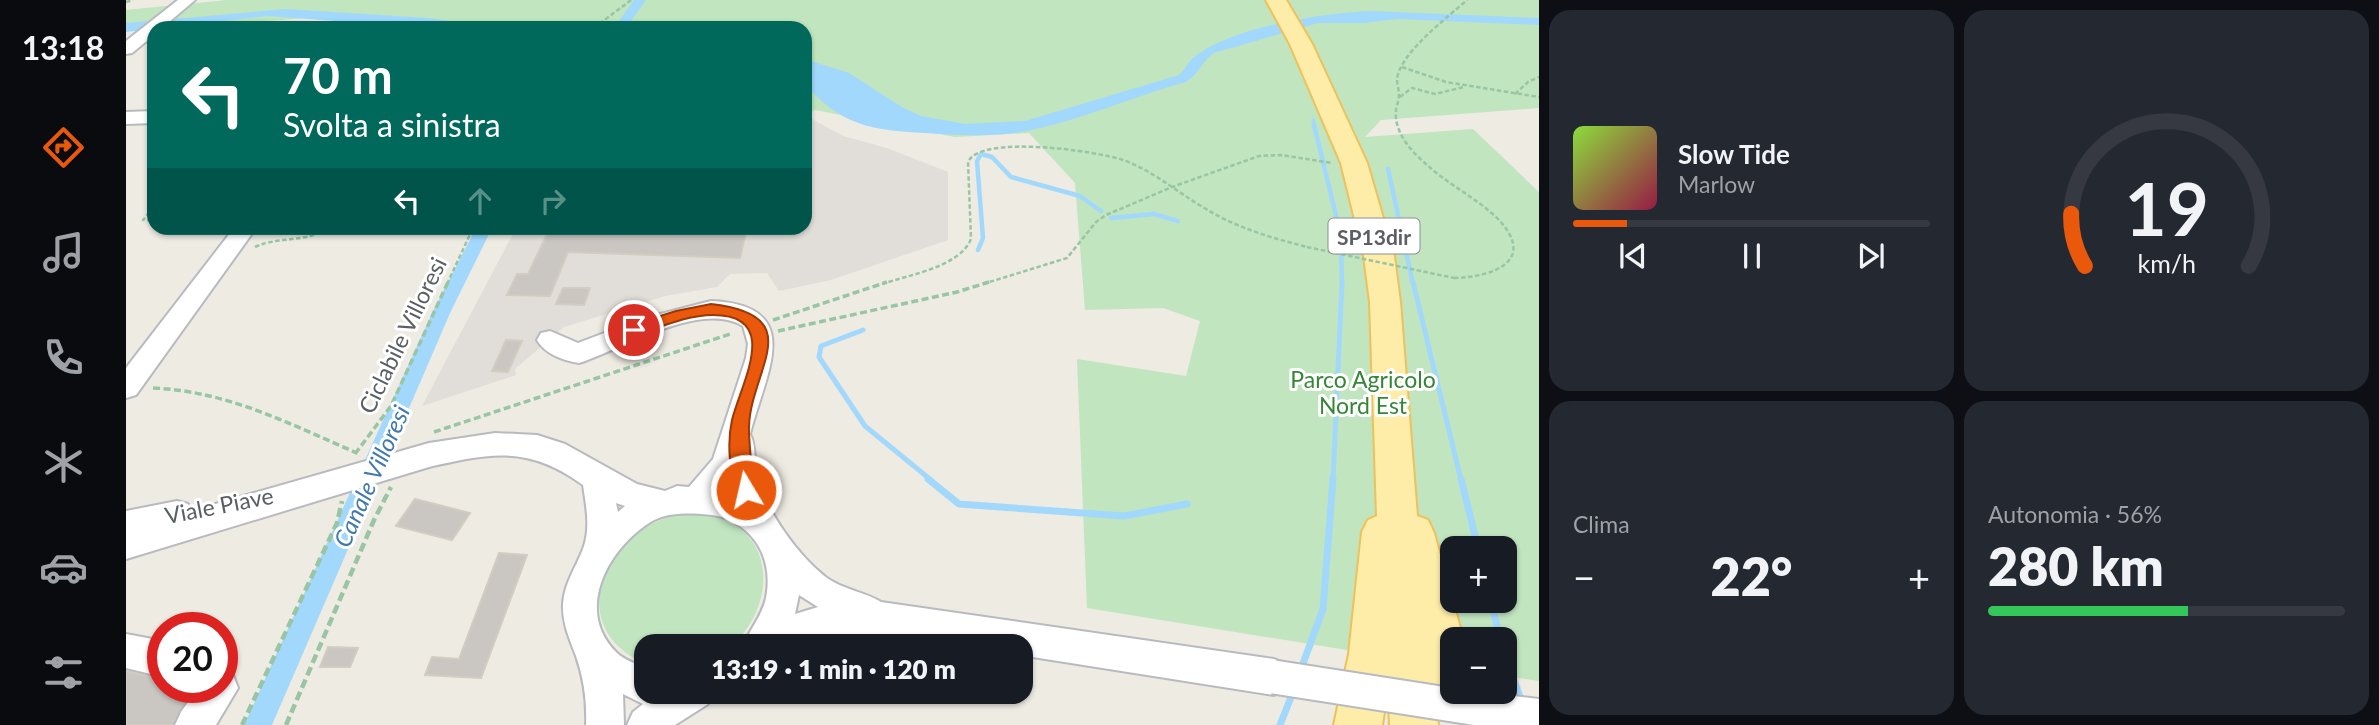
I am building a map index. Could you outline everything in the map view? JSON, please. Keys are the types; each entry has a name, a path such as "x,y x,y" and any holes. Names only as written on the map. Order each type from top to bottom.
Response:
{"main road":[{"name":"SP13dir","path":"1280,7 1301,44 1354,163 1379,256 1385,302 1391,442 1413,725"},
{"name":"SP13dir","path":"1391,442 1440,636"},
{"name":"SP13dir","path":"1358,725 1371,654 1391,442"},
{"path":"1467,704 1481,719"}],"street":[{"path":"161,21 187,0"},
{"path":"126,49 147,31"},
{"path":"126,118 147,117"},
{"path":"136,388 249,238"},
{"path":"550,340 570,352 579,353 676,316 711,310 738,313 758,330 760,357 725,469 713,486 698,498"},
{"path":"740,423 742,476 783,569 783,598 768,634"},
{"path":"126,545 312,487 359,463 395,465 479,447 516,445 541,448 565,456 625,493 662,503"},
{"path":"597,478 604,521 599,549"},
{"name":"Viale Piave","path":"126,525 312,487"},
{"path":"605,725 603,690 580,621 579,599 586,571 599,549 628,519 662,503 698,498 737,508 771,538 816,590 832,599 887,618 1274,677 1481,719 1539,718"},
{"path":"785,634 822,620 887,618"},
{"path":"590,648 604,666 616,675 634,682"},
{"path":"126,651 147,656"},
{"path":"194,725 209,703"},
{"path":"646,725 674,704"}],"path":[{"path":"126,2 133,0"},
{"path":"601,21 625,8 631,0"},
{"path":"430,433 758,330 948,262 968,249 971,239 968,162 977,151 1036,148 1083,150 1134,164 1230,222 1307,247 1454,278 1488,277 1502,271 1512,262 1516,251 1513,239 1504,225 1489,211 1414,152 1398,128 1396,108 1399,97 1397,79 1402,67 1423,39 1467,0"},
{"path":"1402,67 1469,86 1539,97"},
{"path":"1515,94 1528,82 1539,77"},
{"path":"1399,97 1412,88 1435,94 1448,88 1469,86"},
{"path":"758,330 957,292 1068,258 1100,219 1172,187 1262,155 1281,155 1334,164"},
{"path":"249,238 265,240 317,235"},
{"name":"Ciclabile Villoresi","path":"359,463 391,406 470,235"},
{"path":"136,388 162,377"},
{"path":"136,388 196,390 245,404 359,463"},
{"path":"286,725 374,520 395,479 395,465"},
{"path":"242,725 337,523 342,499"}],"shaded area":[{"path":"812,119 843,136 887,148 948,172 948,240 831,280 779,291 767,273 730,274 717,287 665,296 564,327 515,369 516,375 422,406 512,235 812,235"}],"green space":[{"name":"Parco Agricolo Nord Est","path":"227,0 1539,0 1539,108 1381,120 1365,137 1473,129 1539,192 1539,681 1517,678 1517,627 1440,627 1440,665 1087,608 1077,359 1186,376 1200,321 1163,308 1085,310 1075,183 1029,133 955,137 812,112 812,21 351,21 318,17 268,21 147,21 147,27 126,27 126,10"},
{"path":"689,514 717,517 738,527 753,542 761,561 763,582 759,604 742,634 634,634 634,656 619,647 604,626 599,601 604,577 616,553 636,534 660,520"}],"water":[{"path":"286,9 450,21 336,21 268,16 224,21 149,21"},
{"path":"1371,11 1539,18 1539,25 1397,19 1364,23 1318,23 1214,53 1186,82 1042,128 997,135 906,132 873,127 832,109 812,92 812,61 849,73 921,116 965,124 1025,121 1179,75 1193,58 1230,38 1278,24"},
{"path":"147,21 147,30 126,32 126,23"}],"building":[{"path":"547,235 745,235 740,258 568,252 550,296 507,295 517,274 528,274"},
{"path":"563,288 590,288 584,305 556,304"},
{"path":"506,340 522,341 508,372 492,371"},
{"path":"415,499 470,513 452,540 396,526"},
{"path":"499,553 527,555 481,678 425,675 432,657 459,659"},
{"path":"328,647 358,648 350,667 320,667"},
{"path":"126,671 147,676 147,703 186,703 173,725 126,725"}],"waterway":[{"name":"Canale Villoresi","path":"625,21 640,0"},
{"path":"1313,120 1315,127"},
{"path":"1314,125 1341,236 1342,283"},
{"path":"978,250 983,238 977,161 981,154 992,157 1011,177 1080,196 1101,211"},
{"path":"1388,169 1413,284"},
{"path":"1111,218 1154,214 1178,221"},
{"name":"Canale Villoresi","path":"258,725 442,311 480,235"},
{"path":"1413,282 1461,480"},
{"path":"1333,480 1342,283"},
{"path":"863,330 821,346 819,357 865,426 931,480"},
{"path":"928,479 959,504 1124,516 1187,504"},
{"path":"1301,669 1323,609 1333,479"},
{"path":"1461,479 1475,536"},
{"path":"1494,613 1497,627"},
{"path":"1517,688 1522,702"},
{"path":"1280,725 1293,692"}],"route":[{"path":"634,330 676,316 711,310 738,313 756,326 760,334 760,357 740,423 740,465 746,490"}]}
